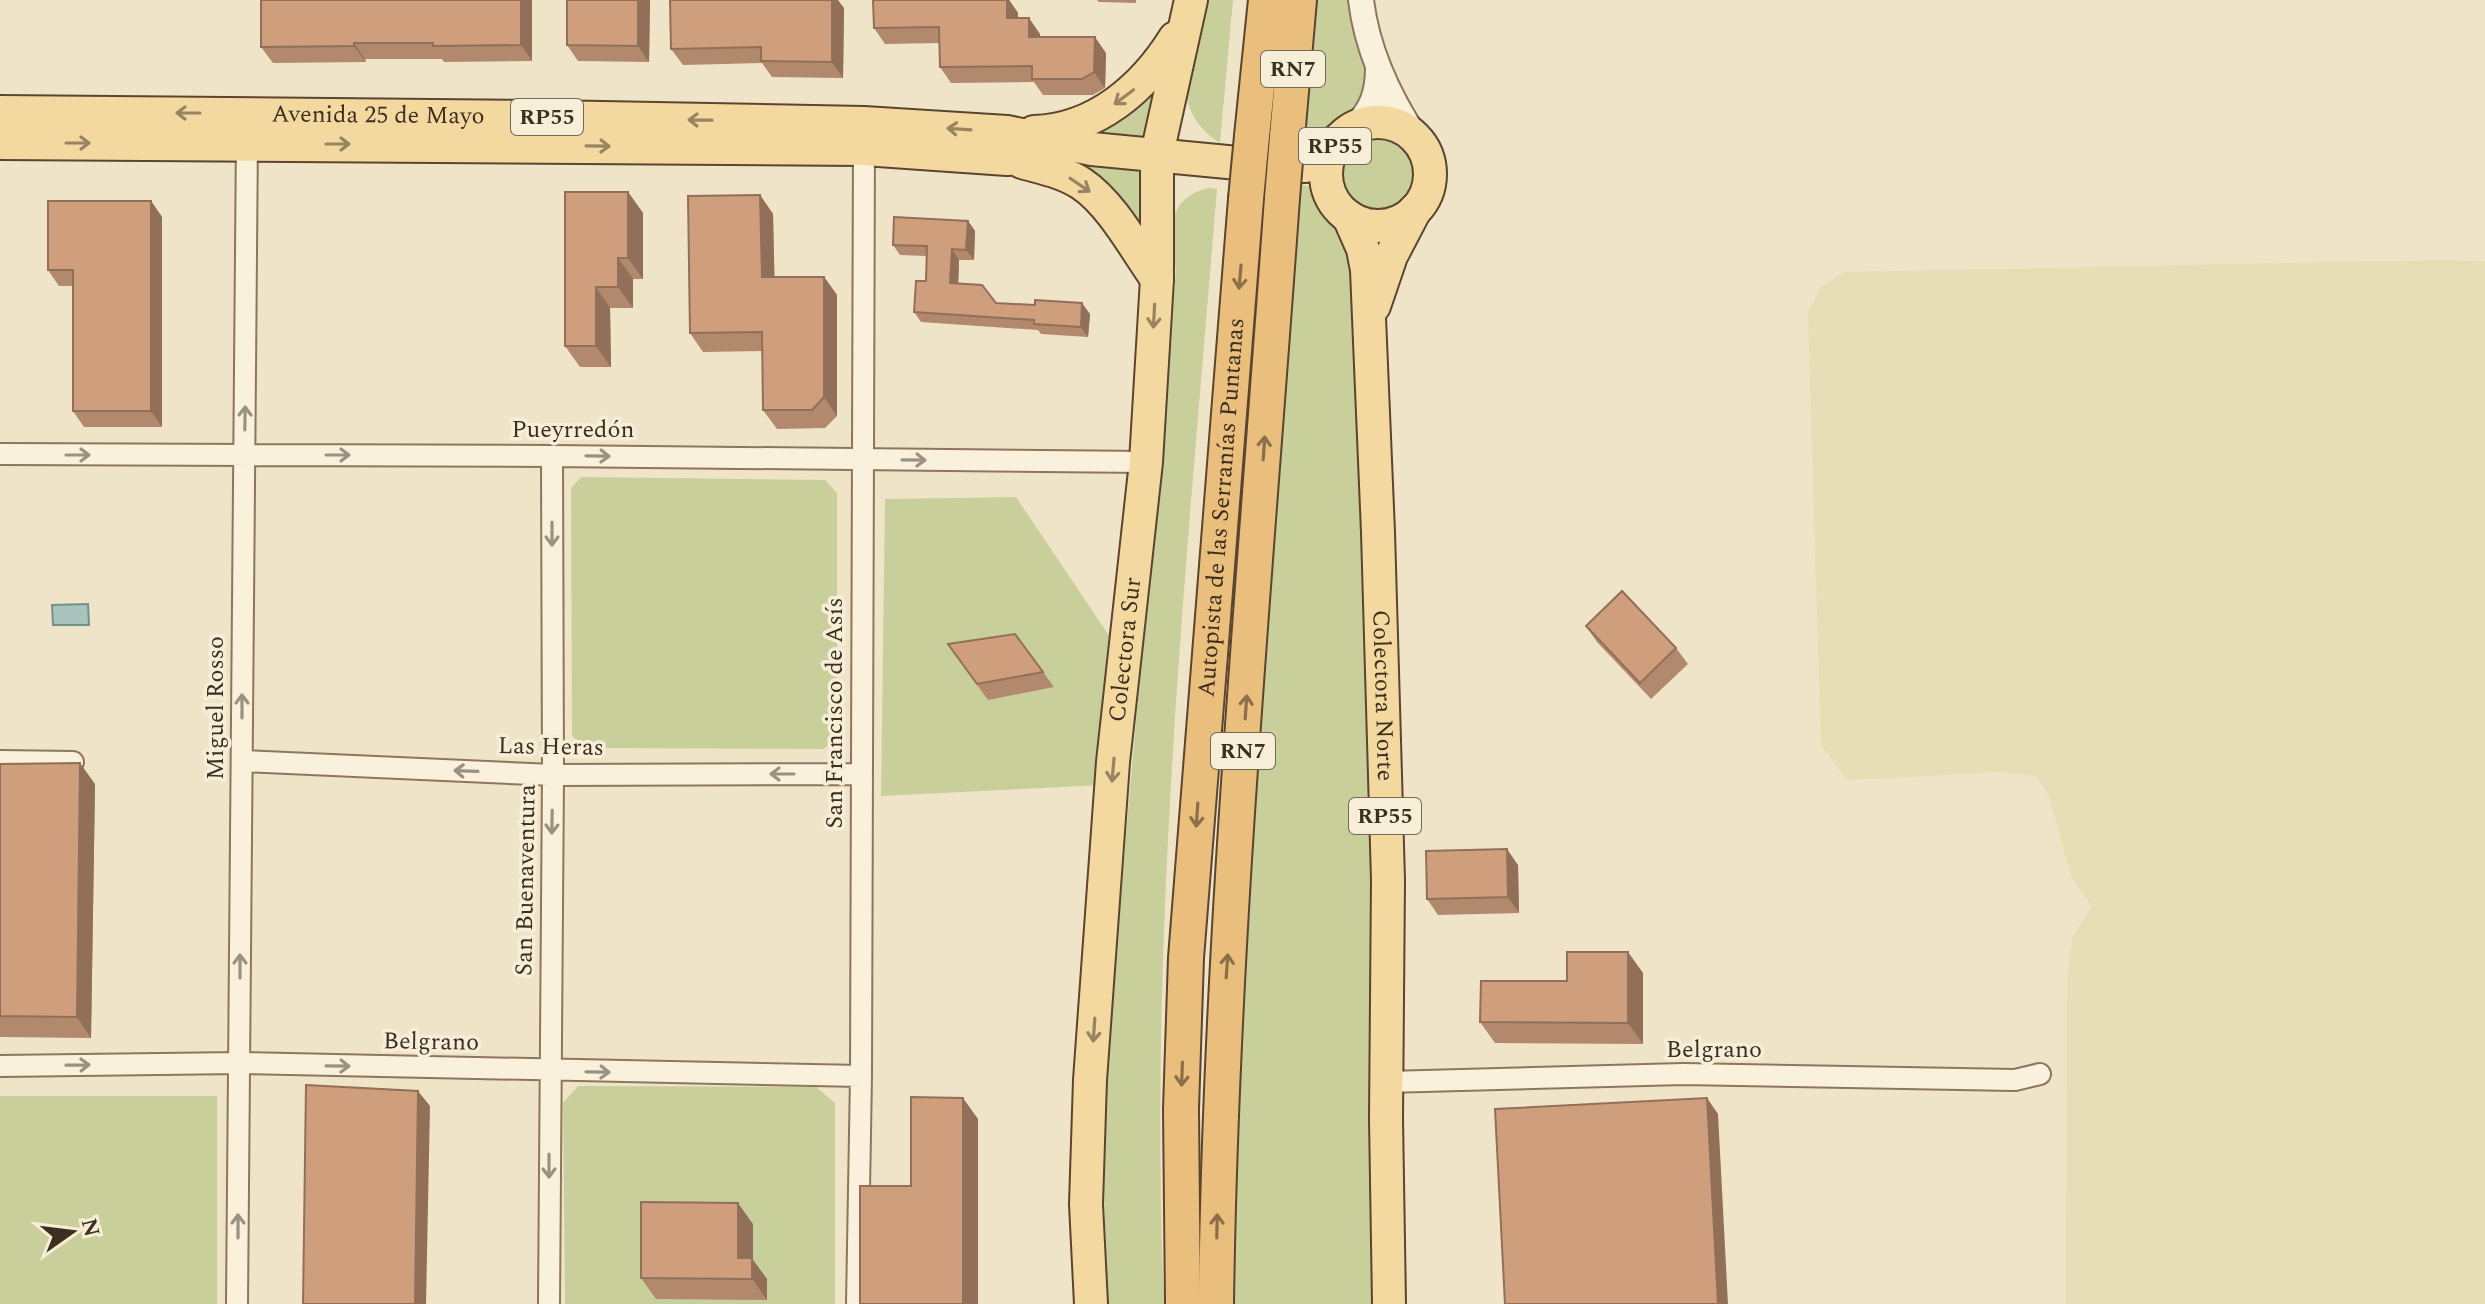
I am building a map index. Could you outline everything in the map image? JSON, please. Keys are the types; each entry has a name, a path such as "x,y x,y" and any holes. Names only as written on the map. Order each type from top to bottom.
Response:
{"highway":[{"name":"Autopista de las Serranías Puntanas","path":"1183,1304 1181,1109 1186,958 1246,199 1266,0"},
{"name":"Autopista de las Serranías Puntanas","path":"1216,1304 1218,1147 1225,995 1299,0"}],"main road":[{"path":"1007,146 1109,109 1137,88 1158,65 1190,7"},
{"name":"Colectora Sur","path":"1091,1304 1086,1204 1090,1080 1113,762 1146,462 1157,279 1157,154 1170,85 1190,7"},
{"name":"Avenida 25 de Mayo","path":"0,112 247,129 864,136 1092,149 1269,166 1306,166 1317,161 1346,134"},
{"name":"RP55","path":"1371,122 1387,122 1403,128 1416,138 1426,152 1430,168 1429,186 1415,210 1395,224 1377,226 1360,223 1341,209 1327,184 1326,166 1331,150 1346,134 1371,122"},
{"name":"Avenida 25 de Mayo","path":"0,143 247,129"},
{"path":"1007,146 1084,185 1114,217 1157,279"},
{"name":"Avenida 25 de Mayo","path":"1269,166 1307,176 1318,183 1341,209"},
{"name":"Colectora Norte","path":"1341,209 1363,249 1367,270 1388,880 1389,1304"},
{"name":"Colectora Norte","path":"1368,328 1391,256 1415,210"}],"street":[{"path":"1361,0 1378,65 1395,106 1416,138"},
{"path":"1346,134 1361,121 1378,92 1378,65"},
{"name":"Miguel Rosso","path":"237,1304 247,129"},
{"name":"San Francisco de Asís","path":"857,1304 861,1076 864,136"},
{"name":"Pueyrredón","path":"0,454 1146,462"},
{"name":"San Buenaventura","path":"549,1304 552,456"},
{"path":"0,761 73,762"},
{"name":"Las Heras","path":"242,761 553,775 860,774"},
{"name":"Belgrano","path":"0,1066 239,1063 861,1076"},
{"name":"Belgrano","path":"1387,1082 1683,1074 2015,1080 2040,1074"}],"shaded area":[{"path":"2485,261 2485,1304 2066,1304 2067,976 2073,936 2092,906 2072,879 2049,796 2036,776 2000,772 1847,780 1821,745 1808,314 1821,287 1845,272"}],"green space":[{"path":"1204,0 1233,0 1220,143 1202,128 1186,96 1188,59"},
{"path":"1309,0 1354,0 1369,77 1356,115 1310,150 1296,150"},
{"path":"1157,82 1151,139 1081,140"},
{"path":"1379,132 1395,135 1409,144 1418,158 1421,174 1418,190 1409,204 1395,213 1379,216 1363,213 1349,204 1340,190 1337,174 1340,158 1349,144 1363,135"},
{"path":"1073,160 1150,167 1151,249 1109,189"},
{"path":"1294,183 1309,186 1320,194 1353,241 1360,402 1375,1048 1375,1304 1235,1304 1233,1107"},
{"path":"1209,188 1217,189 1183,606 1166,885 1160,1164 1164,1304 1108,1304 1103,1164 1110,1015 1176,270 1172,231 1177,209 1184,200"},
{"path":"581,477 825,480 837,493 837,736 824,749 585,748 572,736 571,488"},
{"path":"1016,497 1114,643 1103,785 881,796 885,499"},
{"path":"578,1086 816,1087 835,1103 835,1304 565,1304 563,1103"},
{"path":"0,1096 217,1096 217,1304 0,1304"}],"water":[{"path":"88,604 89,625 53,625 52,605"}],"building":[{"path":"261,0 521,0 521,45 354,43 354,46 261,47"},
{"path":"567,0 638,0 638,46 567,45"},
{"path":"670,0 832,0 832,62 761,61 761,47 671,49"},
{"path":"873,0 1007,0 1007,18 1029,18 1029,37 1095,37 1094,72 1082,79 1032,79 1032,66 940,67 939,27 874,28"},
{"path":"565,192 628,192 628,258 618,258 618,287 596,287 596,346 565,346"},
{"path":"760,195 762,277 824,277 824,397 812,410 763,410 762,332 690,333 688,196"},
{"path":"48,201 151,201 151,411 73,411 73,270 48,270"},
{"path":"894,217 968,221 966,250 952,249 950,283 982,285 996,303 1035,305 1035,300 1082,303 1081,327 1034,324 1034,320 914,312 916,281 926,281 927,246 893,245"},
{"path":"1622,591 1676,648 1640,683 1586,626"},
{"path":"1015,634 1043,672 977,684 948,644"},
{"path":"80,763 77,1017 0,1016 0,764"},
{"path":"1507,849 1508,897 1427,899 1426,851"},
{"path":"1567,952 1628,952 1628,1023 1480,1022 1481,981 1567,981"},
{"path":"306,1085 418,1091 415,1304 303,1304"},
{"path":"911,1097 963,1098 963,1304 860,1304 860,1186 911,1186"},
{"path":"1707,1098 1718,1304 1505,1304 1495,1109"},
{"path":"641,1202 738,1203 738,1258 752,1258 752,1279 641,1278"}]}
